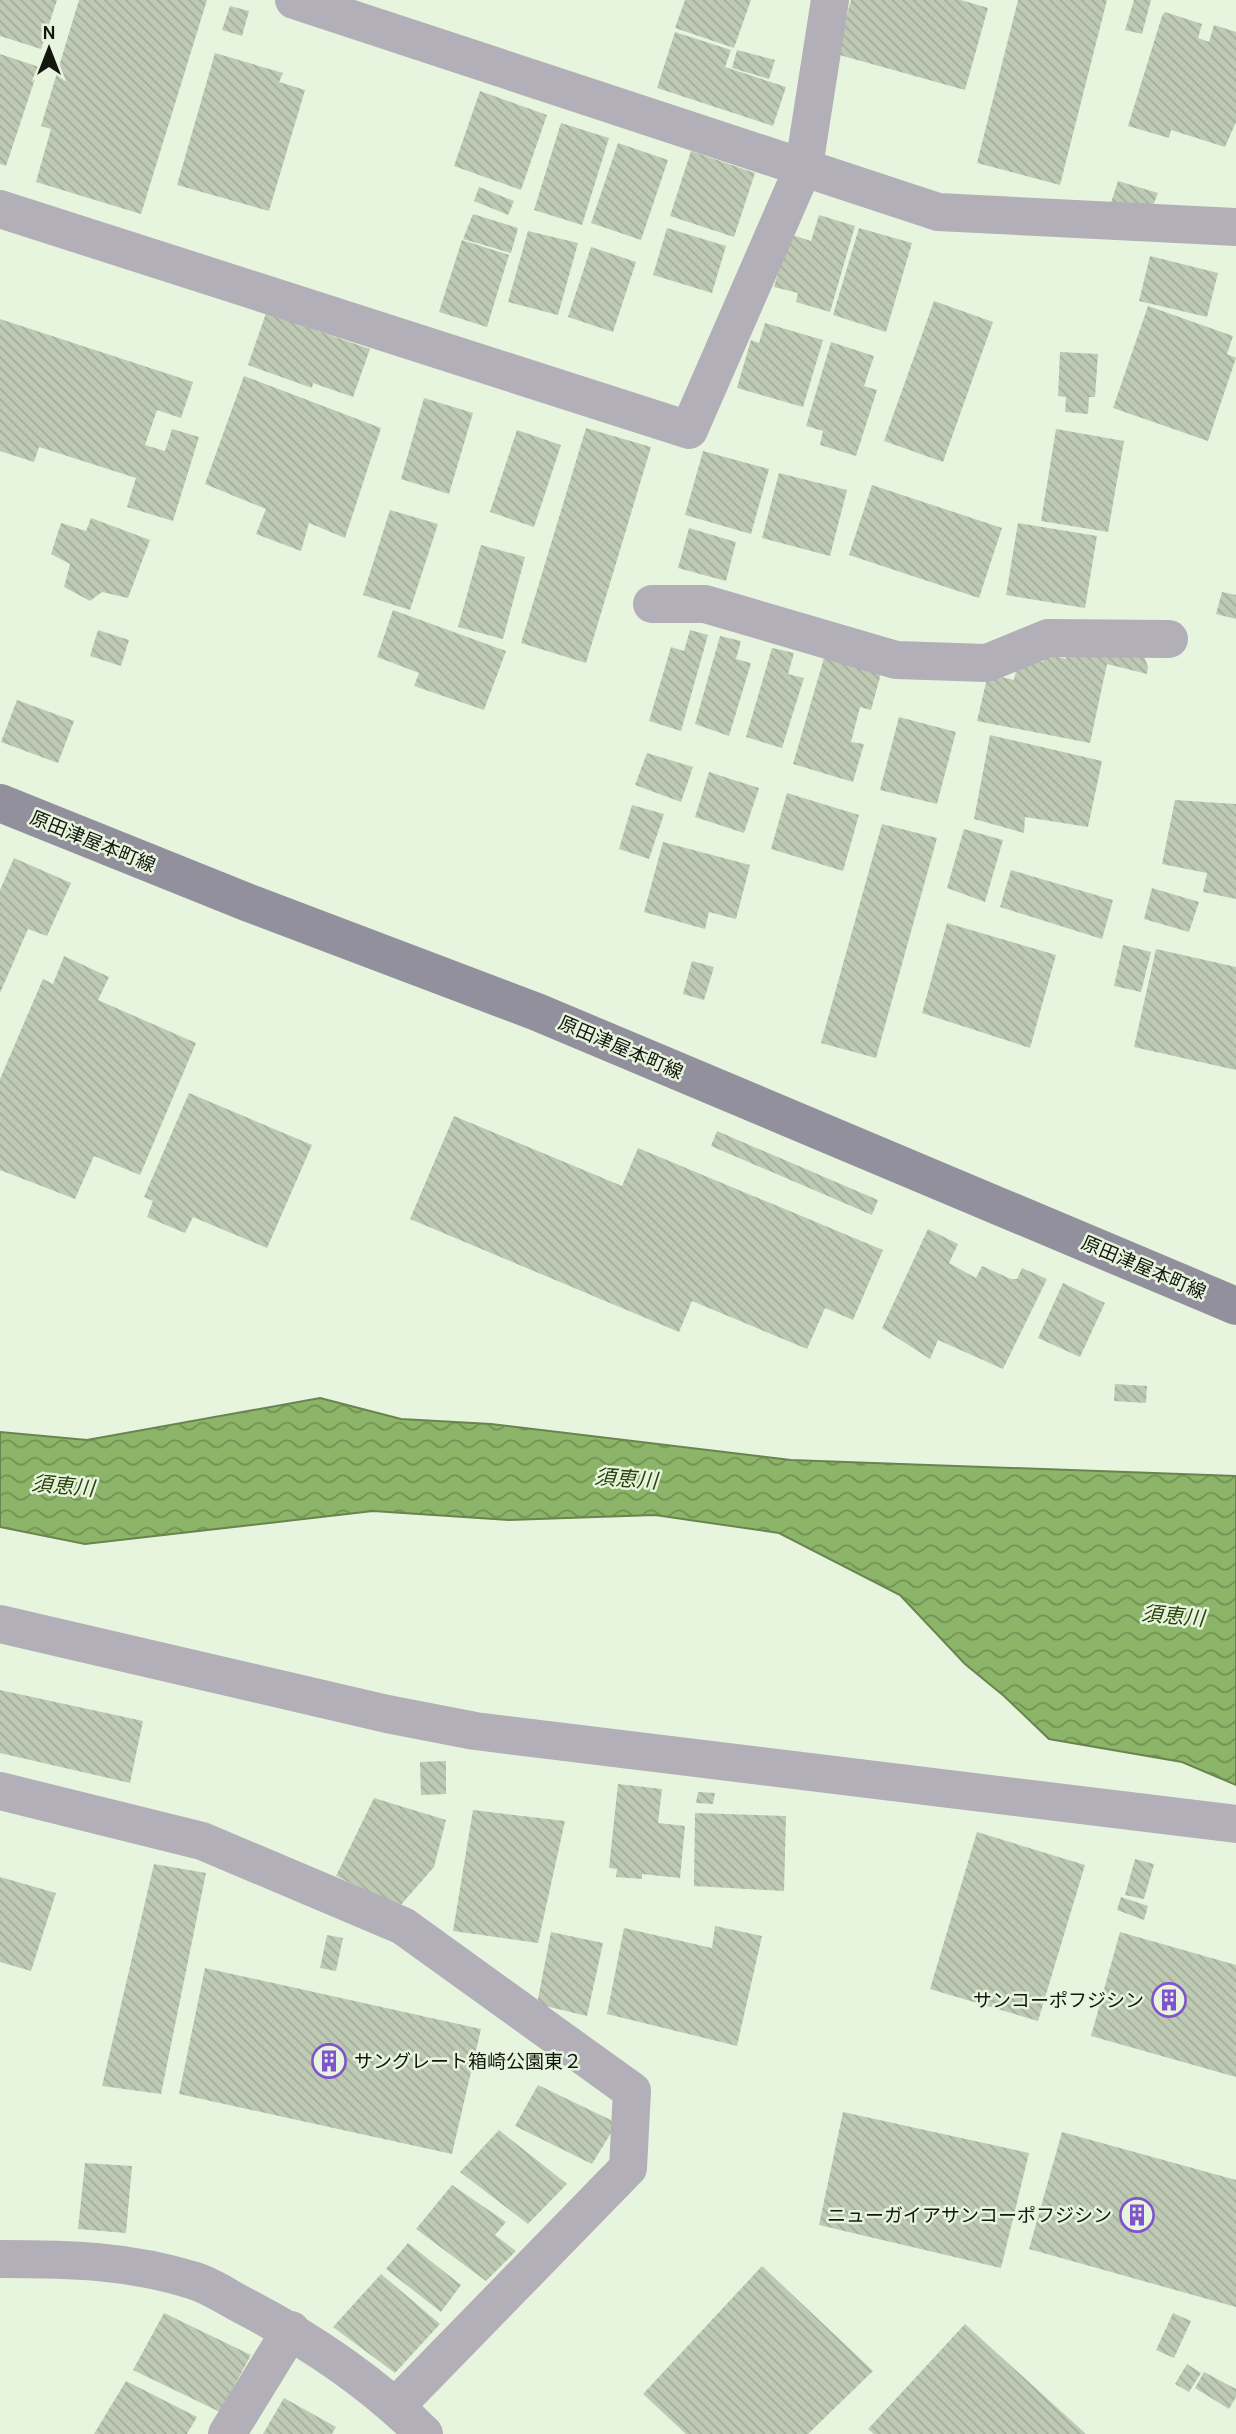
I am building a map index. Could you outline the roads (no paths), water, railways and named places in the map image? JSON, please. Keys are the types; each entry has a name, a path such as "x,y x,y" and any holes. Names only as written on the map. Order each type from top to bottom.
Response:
{"street":[{"path":"294,0 938,212 1236,227"},
{"path":"0,209 688,430 804,166 830,0"},
{"path":"652,604 705,604 896,660 987,663 1048,638 1168,639"},
{"name":"原田津屋本町線","path":"0,803 249,903 537,1012 1236,1306"},
{"path":"0,1624 387,1714 475,1731 1236,1824"},
{"path":"0,1791 202,1841 403,1926 632,2091 628,2168 396,2406"},
{"path":"0,2259 87,2258 198,2281 291,2330 396,2406 424,2434"},
{"path":"227,2434 291,2330"}],"water":[{"name":"須恵川","path":"320,1398 401,1419 491,1424 791,1460 1236,1476 1236,1785 1182,1762 1049,1739 1004,1696 965,1664 900,1595 779,1533 655,1515 509,1520 373,1511 85,1544 0,1527 0,1432 87,1440"}],"place":[{"name":"サンコーポフジシン","path":"1169,2000"},
{"name":"サングレート箱崎公園東２","path":"329,2061"},
{"name":"ニューガイアサンコーポフジシン","path":"1137,2215"}]}
